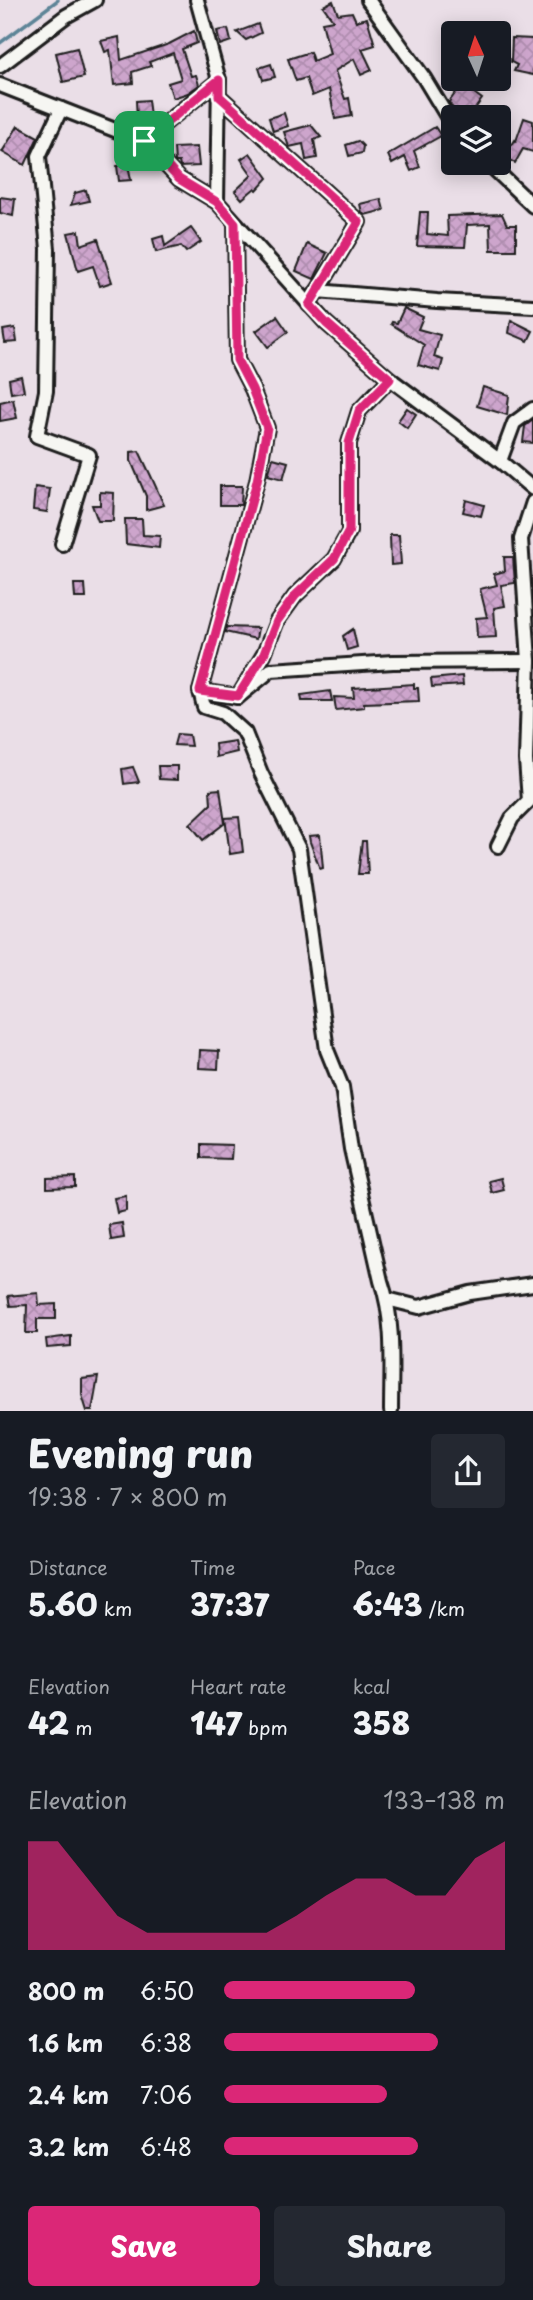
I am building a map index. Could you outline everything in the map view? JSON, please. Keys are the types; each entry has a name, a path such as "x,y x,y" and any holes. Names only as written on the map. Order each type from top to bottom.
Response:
{"street":[{"path":"0,66 66,16 95,0"},
{"path":"197,0 219,80 217,202"},
{"path":"368,0 441,106"},
{"path":"144,141 219,80"},
{"path":"0,85 144,141 179,179 217,202 326,323 390,379 533,489"},
{"path":"219,96 359,222 309,305"},
{"path":"61,109 38,156 48,248 46,391 37,436 89,455 62,544"},
{"path":"501,175 533,206"},
{"path":"235,223 237,360 267,428 257,481 200,691 204,707 223,713 245,733 261,773 299,849 327,1050 342,1087 354,1162 387,1298 391,1411"},
{"path":"317,291 533,306"},
{"path":"238,696 264,654 277,621 295,596 334,559 349,531 349,443 359,411 390,379"},
{"path":"500,461 514,423 533,409"},
{"path":"514,423 533,426"},
{"path":"498,846 512,818 531,802 526,760 528,662 521,539 533,502"},
{"path":"200,691 238,696 271,670 393,662 528,662"},
{"path":"387,1298 419,1307 470,1293 533,1284"}],"building":[{"path":"333,1 338,14 352,12 356,21 367,18 375,45 362,49 372,70 361,75 354,59 335,71 345,99 349,98 352,116 335,119 329,89 312,96 306,78 296,81 288,59 310,52 313,61 330,54 322,22 333,20 323,6"},
{"path":"258,24 261,33 246,40 237,32"},
{"path":"228,29 231,41 220,45 217,31"},
{"path":"194,31 197,43 182,49 191,76 196,75 199,85 188,93 173,98 168,83 181,79 173,53 149,62 151,66 132,72 133,83 114,85 110,50 105,52 101,41 119,37 121,60 169,44"},
{"path":"512,38 533,39 533,75 514,71 517,65 511,62"},
{"path":"77,48 84,77 63,82 56,53"},
{"path":"271,64 275,77 263,80 259,68"},
{"path":"457,91 471,91 482,99 478,105 451,105 449,102"},
{"path":"148,100 150,116 137,118 136,101"},
{"path":"284,113 288,126 273,131 269,118"},
{"path":"524,118 533,121 533,152 523,149 515,163 511,161 511,144 516,141"},
{"path":"311,125 321,137 314,140 317,158 306,160 303,144 289,147 284,132"},
{"path":"18,126 38,137 25,165 2,152"},
{"path":"435,127 441,136 414,151 420,167 411,171 405,157 392,164 388,155"},
{"path":"358,141 363,146 362,153 349,156 346,145"},
{"path":"197,147 199,166 180,167 179,162 175,162 174,148"},
{"path":"250,153 268,178 257,190 255,188 242,199 235,191 252,175 241,159"},
{"path":"128,164 131,180 119,181 117,166"},
{"path":"86,190 89,201 71,205 75,193"},
{"path":"0,197 15,199 13,216 0,213"},
{"path":"381,199 384,210 365,215 362,213 360,204"},
{"path":"420,212 428,212 427,234 448,236 447,216 502,214 507,225 516,225 516,250 491,250 490,224 467,225 465,247 417,246"},
{"path":"191,228 201,242 186,252 181,246 156,252 153,239 163,236 165,246"},
{"path":"79,231 81,245 98,239 112,282 100,286 93,266 78,271 68,233"},
{"path":"307,244 327,253 314,279 296,271"},
{"path":"404,308 423,317 418,329 440,335 434,357 443,360 440,371 418,365 424,345 391,324 397,323"},
{"path":"277,316 288,332 268,347 256,331"},
{"path":"511,320 533,331 528,341 509,333"},
{"path":"15,328 17,342 5,343 3,330"},
{"path":"21,376 24,391 11,393 9,379"},
{"path":"483,387 509,395 507,415 477,406"},
{"path":"13,399 17,418 0,421 0,402"},
{"path":"407,408 416,414 407,428 398,421"},
{"path":"533,420 533,443 523,442 525,426"},
{"path":"139,451 164,505 146,510 146,496 131,461 131,452"},
{"path":"273,458 288,462 283,479 268,475"},
{"path":"220,486 242,486 241,505 220,505"},
{"path":"35,487 50,489 47,512 33,510"},
{"path":"100,492 114,493 113,521 98,521 92,505 100,505"},
{"path":"466,500 484,505 481,516 463,512"},
{"path":"125,519 142,519 143,535 160,536 159,548 126,544"},
{"path":"390,535 399,535 401,564 391,565"},
{"path":"504,557 513,557 515,583 501,585 505,606 494,608 496,637 477,638 476,618 487,617 480,589 497,585 494,574 505,571"},
{"path":"74,584 85,584 86,598 75,598"},
{"path":"226,627 258,628 256,639 225,632"},
{"path":"353,629 357,647 347,650 343,636"},
{"path":"462,676 463,685 432,687 431,679"},
{"path":"414,684 414,688 418,688 419,701 364,703 364,707 336,710 334,697 354,698 353,688"},
{"path":"330,691 332,701 302,701 301,695"},
{"path":"177,734 189,735 191,746 174,745"},
{"path":"235,741 237,752 216,757 215,744"},
{"path":"158,766 177,766 177,780 159,779"},
{"path":"133,767 139,782 124,784 122,769"},
{"path":"220,789 225,823 203,840 190,824 211,804 210,790"},
{"path":"239,817 243,852 230,854 225,818"},
{"path":"320,835 323,868 320,869 309,836"},
{"path":"362,841 366,841 368,874 358,874"},
{"path":"200,1050 219,1051 218,1069 199,1068"},
{"path":"201,1144 232,1145 231,1159 201,1158"},
{"path":"75,1177 75,1187 47,1188 47,1178"},
{"path":"501,1178 504,1190 492,1193 489,1181"},
{"path":"126,1196 126,1211 117,1213 114,1198"},
{"path":"122,1223 124,1238 111,1240 109,1225"},
{"path":"38,1293 39,1305 56,1304 56,1319 37,1319 37,1333 26,1333 27,1305 10,1306 8,1296"},
{"path":"71,1336 71,1346 47,1348 46,1339"},
{"path":"98,1377 92,1411 87,1411 82,1395 82,1379"}],"waterway":[{"path":"0,43 58,0"}],"route":[{"path":"219,80 219,96 359,222 309,305 390,379 359,411 349,443 349,531 334,559 295,596 277,621 264,654 238,696 200,691 257,481 267,428 237,360 235,223 217,202 179,179 144,141 219,80"}]}
